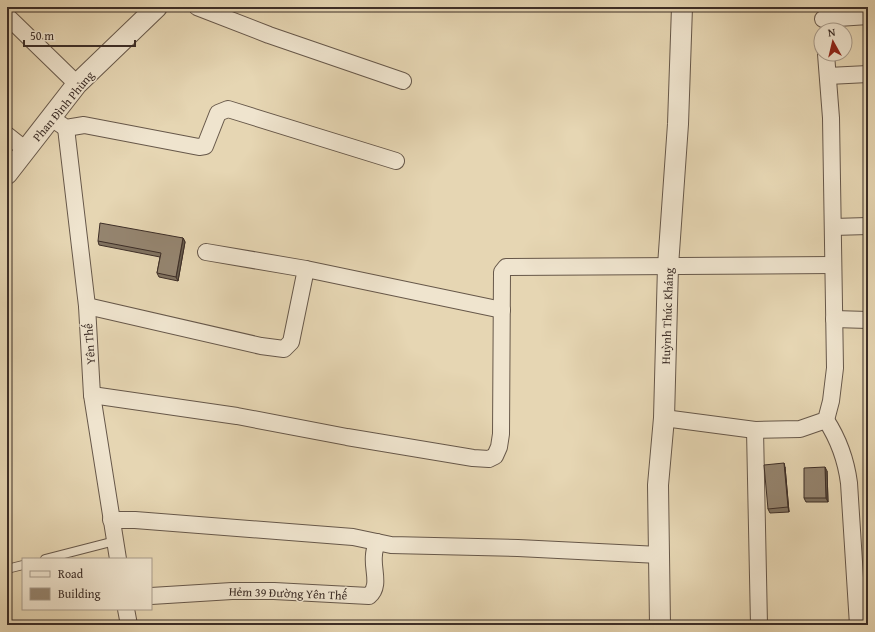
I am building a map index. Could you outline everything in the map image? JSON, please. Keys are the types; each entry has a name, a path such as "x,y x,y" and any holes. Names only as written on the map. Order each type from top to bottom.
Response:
{"street":[{"name":"Phan Đình Phùng","path":"7,174 26,150 58,123 77,84 157,7"},
{"path":"197,7 276,38 403,81"},
{"name":"Huỳnh Thúc Kháng","path":"660,625 658,485 664,418 668,266 678,124 682,7"},
{"path":"7,16 77,84"},
{"path":"823,19 868,16"},
{"path":"827,62 832,118 834,368 831,401 826,420 840,445 850,483 858,625"},
{"path":"828,76 868,74"},
{"path":"58,123 84,125 199,147 205,146 208,142 218,112 228,109 396,161"},
{"name":"Yên Thế","path":"58,123 87,306 92,395 118,558"},
{"path":"7,135 26,150"},
{"path":"833,227 868,226"},
{"path":"206,252 306,269 502,310"},
{"path":"92,395 237,416 428,451 489,459 495,456 499,447 501,434 502,272 506,267 833,265"},
{"path":"87,306 261,346 284,349 291,342 306,269"},
{"path":"834,319 868,320"},
{"path":"664,418 755,430 800,429 826,420"},
{"path":"755,430 759,625"},
{"path":"111,520 135,520 353,537 391,545 518,548 659,555"},
{"name":"Hẻm 39 Đường Yên Thế","path":"152,596 232,591 267,591 369,596 375,587 374,554 377,542"},
{"path":"126,610 129,625"}],"lane":[{"path":"49,558 115,541"},
{"path":"7,569 22,564"}],"building":[{"path":"100,223 183,238 176,277 157,273 161,253 98,241"},
{"path":"784,463 788,507 768,509 764,465"},
{"path":"825,467 826,498 804,498 804,468"}]}
